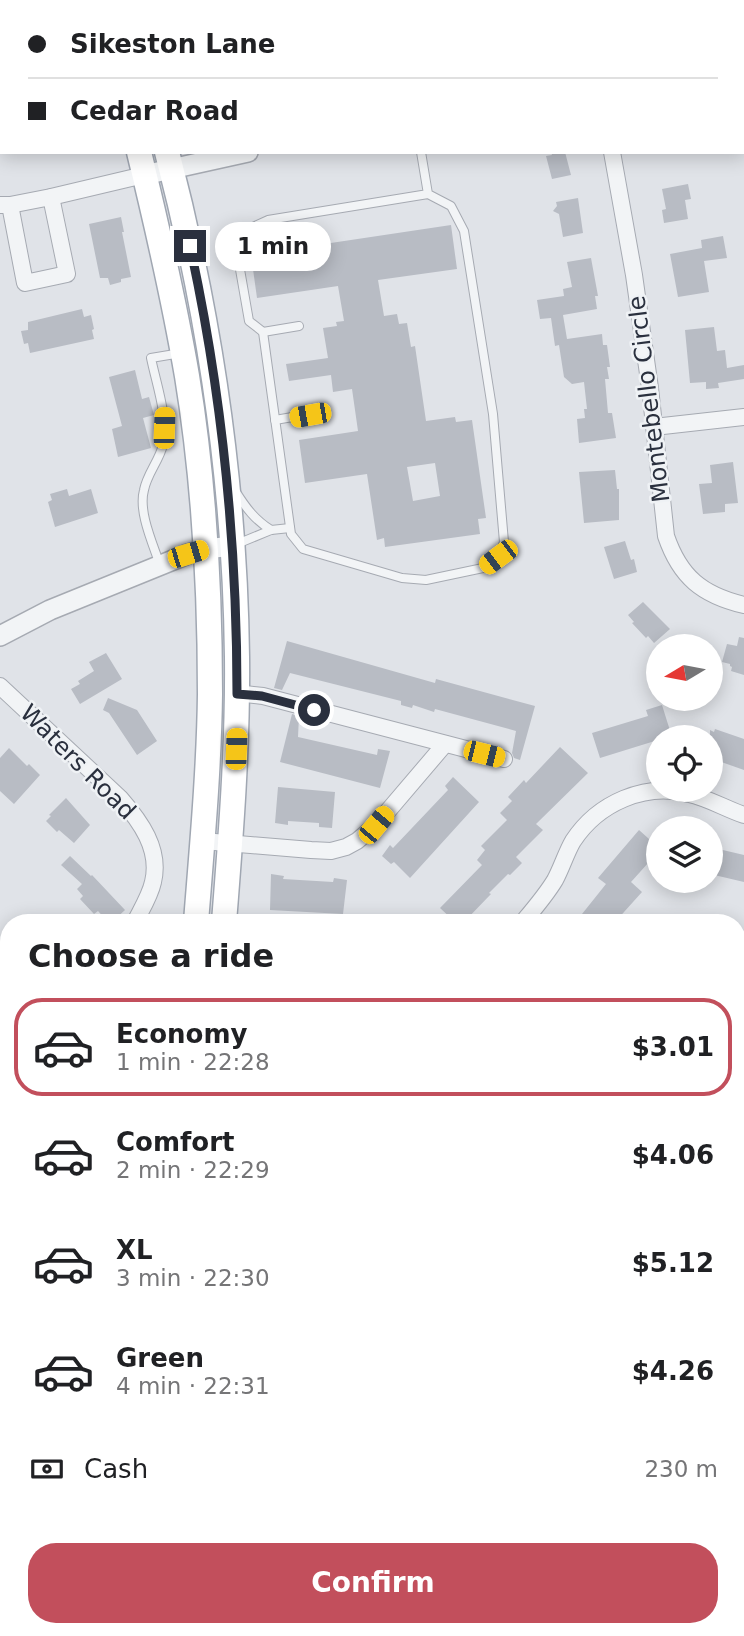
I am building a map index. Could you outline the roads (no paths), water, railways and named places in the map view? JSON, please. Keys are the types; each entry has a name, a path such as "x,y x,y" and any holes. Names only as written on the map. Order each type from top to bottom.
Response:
{"main road":[{"path":"169,161 210,349 233,546 237,694 226,914"},
{"path":"141,164 165,262 182,352 195,437 205,549 210,696 197,914"}],"street":[{"path":"51,197 66,274 25,283 5,205 51,197 141,164 230,154"},
{"name":"Montebello Circle","path":"612,154 634,275 650,388 664,527 671,553 695,584 712,595 744,605"},
{"path":"654,427 744,417"},
{"path":"0,636 50,610 160,565 205,549 233,546"},
{"name":"Waters Road","path":"0,686 120,798 146,832 152,847 154,881 139,914"},
{"path":"237,694 262,696 504,759"},
{"path":"202,841 331,851 346,847 376,825 445,744"},
{"path":"529,914 555,878 578,835 595,816 617,802 643,792 675,791 690,794 744,816"}],"lane":[{"path":"421,154 428,194"},
{"path":"428,194 451,206 464,231 492,414 504,541 498,557 483,568 426,580 402,579 303,549 291,534 263,332 249,321 238,258 240,244 253,227 268,220 428,194"},
{"path":"263,332 299,326"},
{"path":"160,565 142,505 144,488 158,461 163,444 164,412 151,358 182,352"},
{"path":"275,421 310,415"},
{"path":"227,477 247,509 258,522 271,530"},
{"path":"233,546 271,530 290,528"}]}
